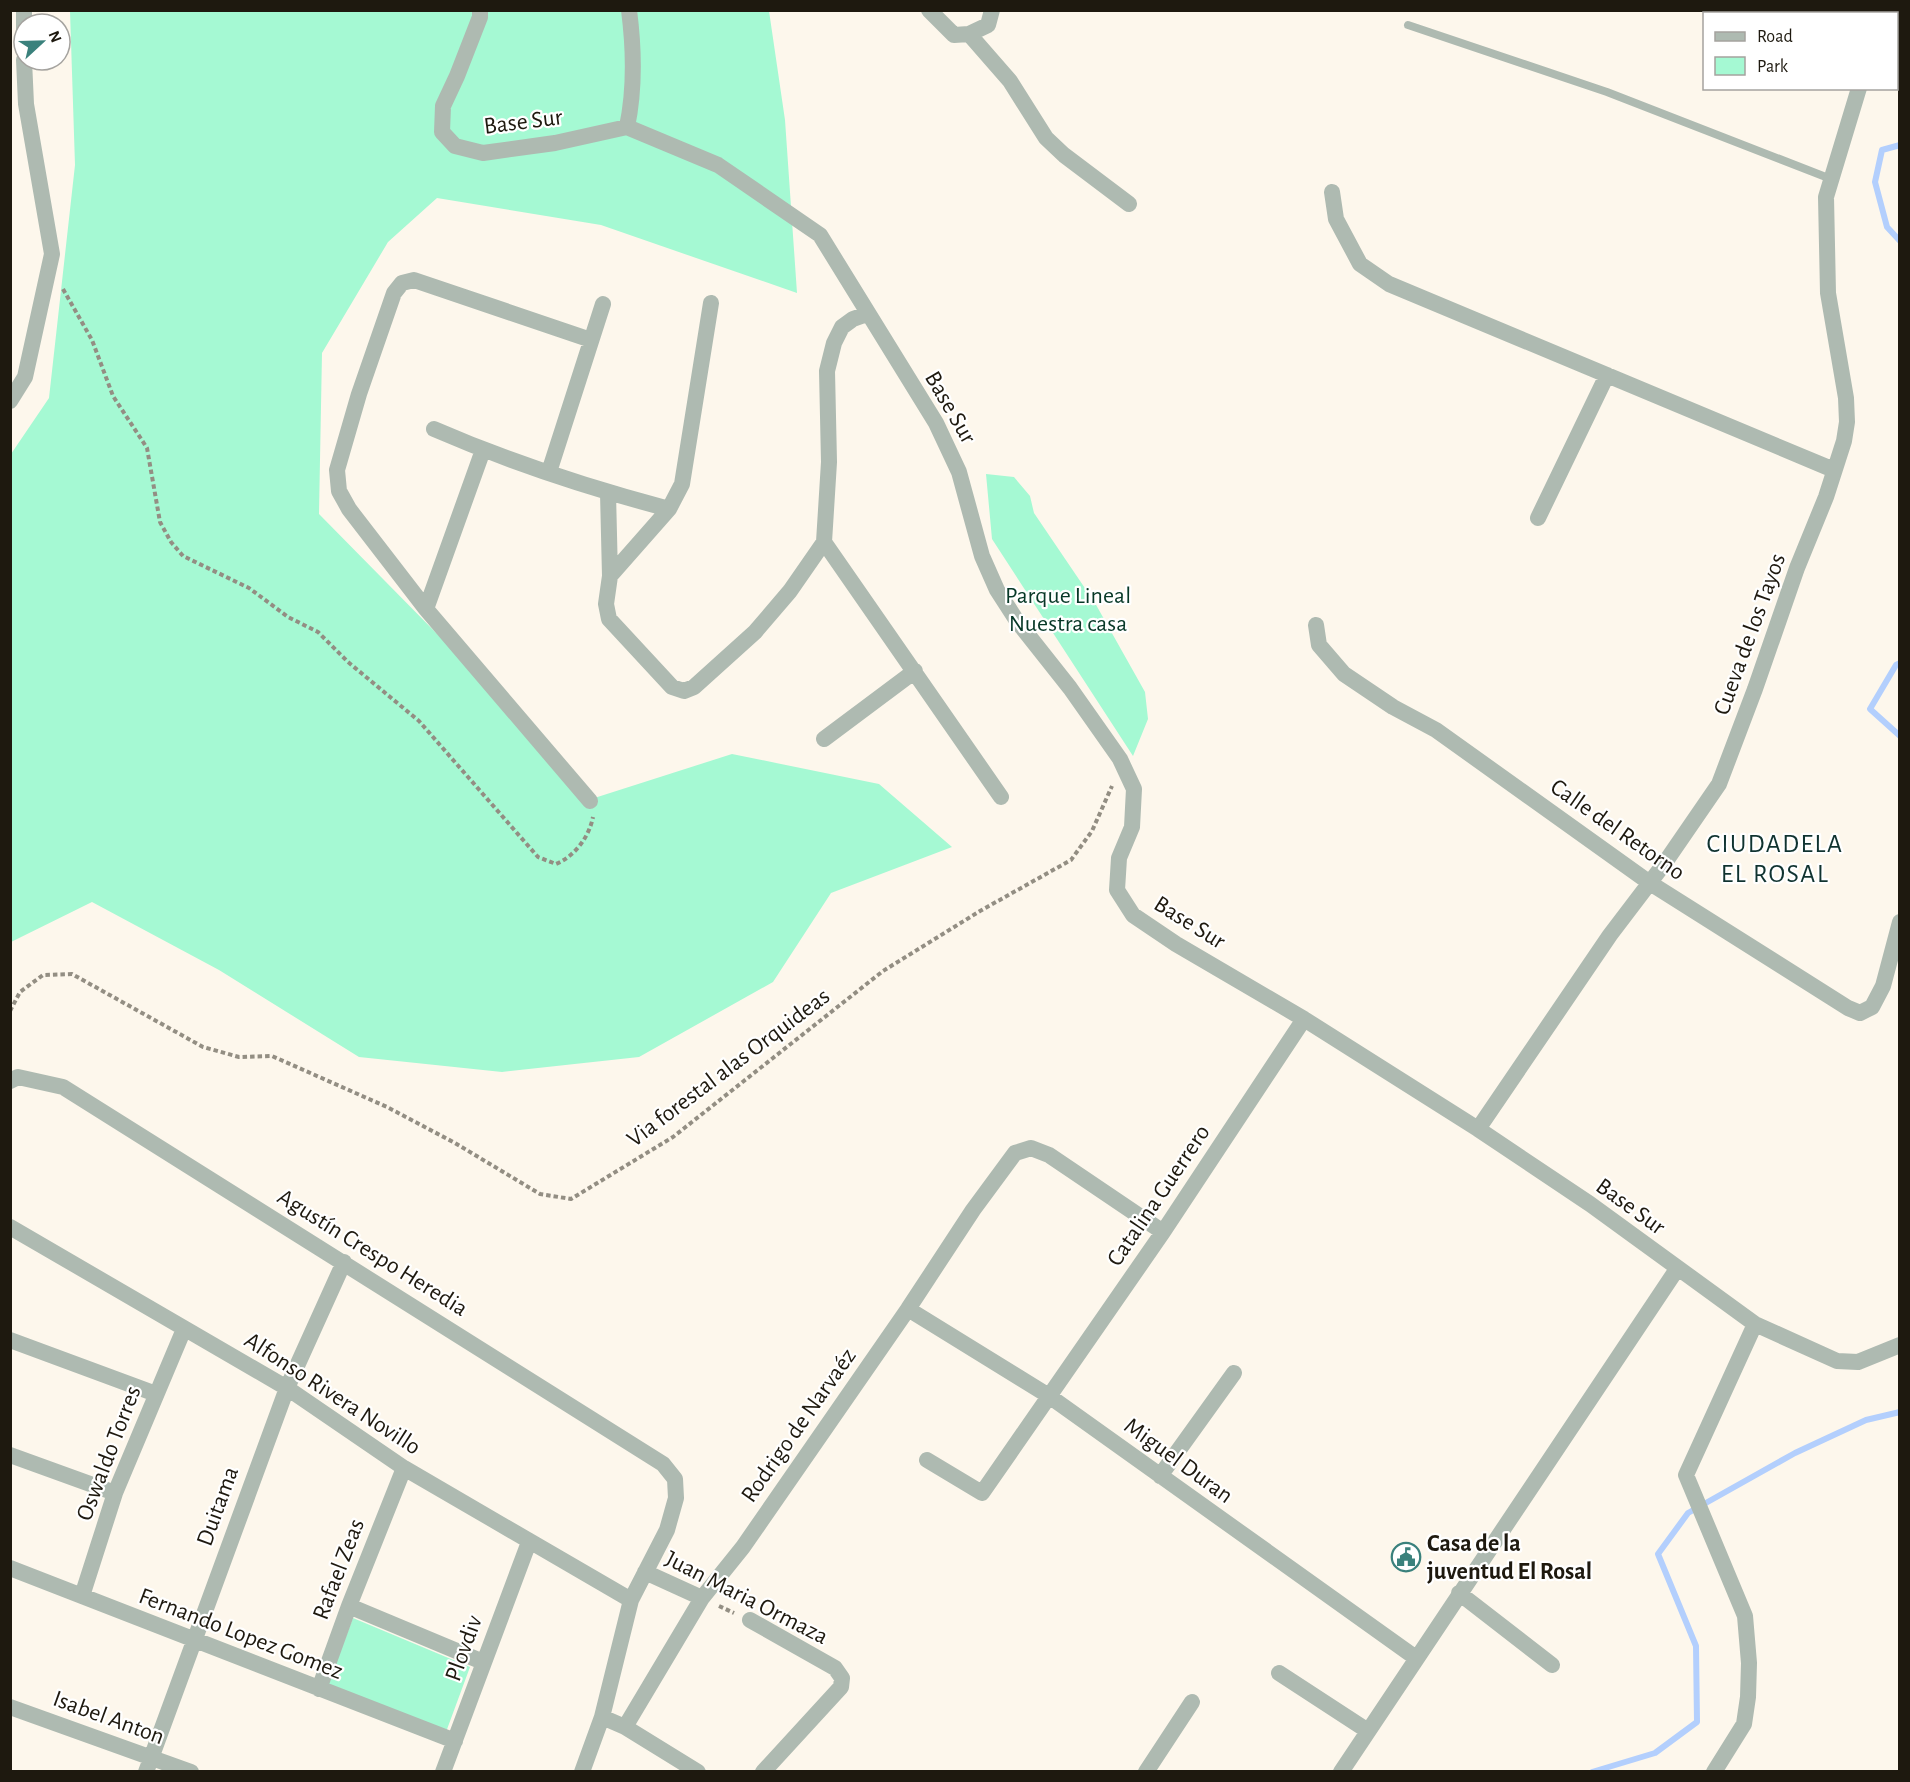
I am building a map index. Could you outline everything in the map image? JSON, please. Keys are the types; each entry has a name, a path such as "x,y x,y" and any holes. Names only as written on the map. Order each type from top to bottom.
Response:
{"street":[{"name":"Base Sur","path":"480,10 480,17 443,106 442,132 455,146 483,153 555,143 627,127 718,165 820,235 936,423 959,472 982,556 997,590 1017,621 1070,688 1120,759 1134,789 1132,827 1119,858 1117,890 1133,915 1176,944 1304,1018 1478,1129 1590,1204 1755,1324 1837,1361 1857,1362 1899,1345"},
{"path":"627,127 632,104 633,39 629,10"},
{"path":"929,10 954,35 969,34 988,25 992,10"},
{"path":"969,34 1010,81 1046,138 1064,155 1129,204"},
{"path":"10,401 52,254 26,104 25,72"},
{"name":"Cueva de los Tayos","path":"1478,1129 1610,935 1650,883 1719,784 1834,470 1844,441 1847,423 1846,398 1828,293 1826,197 1858,90"},
{"path":"1332,192 1336,219 1360,264 1389,284 1834,470"},
{"path":"590,801 426,609 349,509 339,491 338,470 359,394 394,293 402,283 414,280 591,340"},
{"path":"610,576 669,509 682,484 711,303"},
{"path":"549,472 603,304"},
{"path":"608,493 610,576 606,604 609,620 672,687 684,691 694,687 755,633 790,591 824,542 829,462 827,371 834,343 842,327 853,319 867,314"},
{"path":"1538,518 1607,375"},
{"path":"434,429 483,450 608,493 669,509"},
{"path":"426,609 483,450"},
{"path":"824,542 1001,797"},
{"name":"Calle del Retorno","path":"1316,625 1319,645 1344,674 1393,707 1436,730 1650,883 1848,1008 1860,1013 1872,1007 1883,986 1899,922"},
{"path":"824,739 915,671"},
{"name":"Catalina Guerrero","path":"927,1460 982,1493 1163,1232 1304,1018"},
{"name":"Agustín Crespo Heredia","path":"14,1079 63,1087 663,1464 675,1479 676,1498 667,1530 645,1572"},
{"name":"Rodrigo de Narvaéz","path":"625,1727 702,1598 743,1547 908,1309 973,1210 1015,1153 1031,1148 1049,1155 1163,1232"},
{"name":"Alfonso Rivera Novillo","path":"10,1227 287,1388 404,1468 631,1600"},
{"name":"Duitama","path":"149,1764 287,1388 344,1262"},
{"path":"1341,1772 1677,1269"},
{"name":"Miguel Duran","path":"908,1309 1049,1396 1416,1658"},
{"path":"1714,1772 1743,1724 1748,1697 1749,1663 1745,1616 1686,1475 1755,1324"},
{"name":"Oswaldo Torres","path":"82,1596 115,1493 183,1329"},
{"path":"10,1340 156,1394"},
{"path":"1160,1476 1234,1372"},
{"path":"10,1455 115,1493"},
{"name":"Rafael Zeas","path":"319,1689 404,1468"},
{"name":"Plovdiv","path":"443,1772 529,1542"},
{"name":"Fernando Lopez Gomez","path":"10,1568 455,1741"},
{"path":"582,1772 602,1717 631,1600 645,1572"},
{"name":"Juan Maria Ormaza","path":"645,1572 702,1598"},
{"path":"1459,1593 1552,1665"},
{"path":"349,1606 483,1662"},
{"name":"Juan Maria Ormaza","path":"750,1620 835,1668 842,1678 841,1687 763,1772"},
{"path":"1279,1673 1368,1731"},
{"path":"1146,1772 1192,1702"},
{"name":"Isabel Anton","path":"10,1707 149,1764 191,1772"},
{"path":"602,1717 625,1727 698,1772"}],"lane":[{"path":"1408,25 1607,92 1831,179"}],"path":[{"path":"60,283 92,340 112,396 147,448 160,522 171,542 183,556 249,588 288,617 318,632 348,662 419,721 538,857 556,864 566,860 572,854 591,830 594,814 590,801"},
{"name":"Via forestal alas Orquideas","path":"10,1011 20,992 43,975 72,974 203,1047 239,1057 272,1056 387,1107 455,1143 540,1194 572,1199 672,1137 883,971 980,911 1071,860 1092,831 1107,799 1120,759"},
{"name":"Juan Maria Ormaza","path":"702,1598 750,1620"}],"green space":[{"path":"769,11 785,120 797,293 601,225 437,198 388,242 322,353 319,514 448,645 585,801 732,754 879,784 952,847 831,893 773,982 639,1057 502,1072 359,1057 219,970 92,902 11,942 11,454 49,398 75,165 72,12 70,12"},
{"name":"Parque Lineal Nuestra casa","path":"986,474 1014,477 1030,496 1034,513 1095,603 1145,692 1148,719 1133,756 992,539"},
{"path":"353,1618 470,1667 446,1732 326,1689"}],"waterway":[{"path":"1900,145 1882,150 1875,182 1887,227 1900,241"},
{"path":"1900,663 1896,665 1870,709 1900,736"},
{"path":"1592,1772 1655,1753 1697,1722 1696,1646 1658,1554 1688,1513 1795,1453 1866,1420 1900,1412"}],"place":[{"name":"Casa de la juventud El Rosal","path":"1406,1557"}],"district":[{"name":"CIUDADELA EL ROSAL","path":"1775,858"}]}
